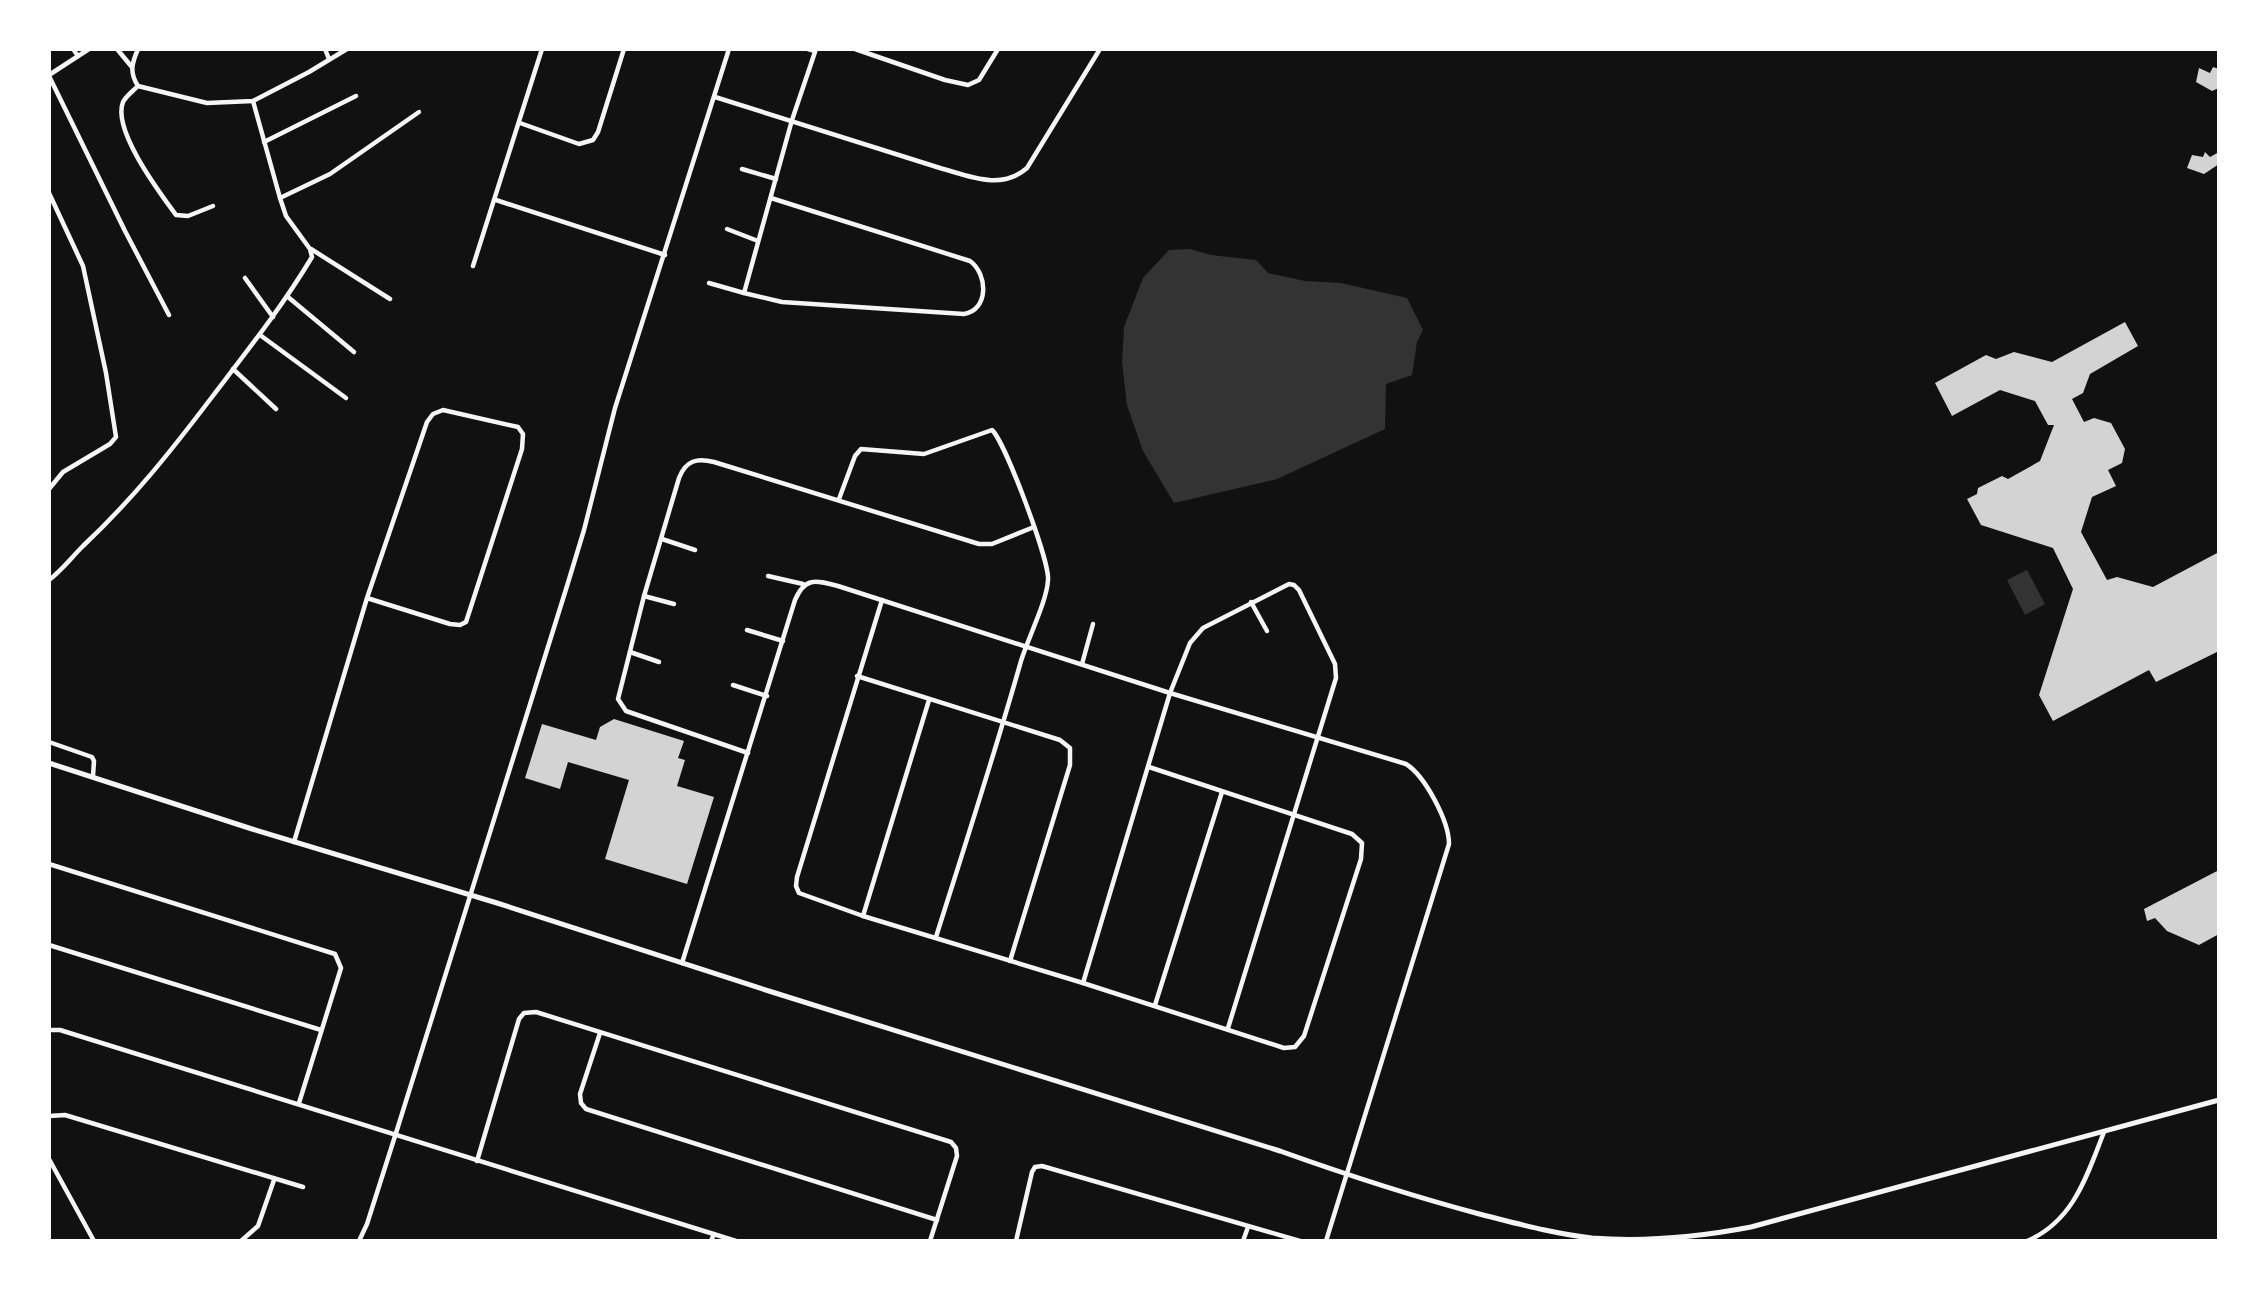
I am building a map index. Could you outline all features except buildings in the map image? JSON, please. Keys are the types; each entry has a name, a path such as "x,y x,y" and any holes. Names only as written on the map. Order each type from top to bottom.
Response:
{"street":[{"path":"73,49 78,56"},
{"path":"89,49 49,75 169,315"},
{"path":"117,49 131,65"},
{"path":"138,49 131,65 132,78 138,86 207,103 253,101 347,49"},
{"path":"325,49 330,60"},
{"path":"473,266 542,49"},
{"path":"520,123 579,144 593,140 598,132 624,49"},
{"path":"359,1241 396,1133 584,530 615,408 729,49"},
{"path":"744,293 792,120 816,50 808,49"},
{"path":"855,49 945,80 968,85 979,79 998,49"},
{"path":"715,97 940,168 977,178 1003,181 1027,168 1100,49"},
{"path":"138,86 124,100 121,116 125,130 150,180 176,215 188,216 213,206"},
{"path":"264,142 356,96"},
{"path":"253,101 286,216 310,249 390,299"},
{"path":"280,198 330,174 419,112"},
{"path":"742,169 776,179"},
{"path":"49,193 83,265 106,373 116,437 110,444 63,472 49,489"},
{"path":"709,283 782,302 964,314 976,310 982,299 980,273 970,261 771,198"},
{"path":"496,200 665,255"},
{"path":"727,229 758,241"},
{"path":"49,580 123,508 170,452 288,297 312,257 310,249"},
{"path":"245,278 273,317"},
{"path":"288,297 354,352"},
{"path":"260,335 346,398"},
{"path":"233,369 276,409"},
{"path":"295,842 368,598 425,426 433,414 443,410 518,427 523,434 522,449 466,622 460,625 450,624 368,598"},
{"path":"839,499 855,456 861,449 924,454 992,430 1009,462 1034,527 1048,580 936,937"},
{"path":"748,753 622,708 618,702 618,692 645,596 685,467 694,460 714,462 979,544 992,544 1034,527"},
{"path":"662,539 695,550"},
{"path":"768,576 804,584 826,583 1170,693 1318,737 1411,767 1426,784 1447,827 1447,855 1326,1241"},
{"path":"682,963 795,600 804,584"},
{"path":"1083,983 1170,693 1190,643 1195,634 1289,584 1299,590 1336,669 1336,678 1228,1028"},
{"path":"645,596 674,604"},
{"path":"882,600 796,886 803,895 1287,1048 1295,1047 1303,1040 1363,847 1356,835 1149,768"},
{"path":"1251,602 1267,631"},
{"path":"1082,664 1093,624"},
{"path":"747,630 783,641"},
{"path":"630,652 659,662"},
{"path":"857,676 1060,740 1066,743 1072,754 1010,961"},
{"path":"733,685 767,696"},
{"path":"863,916 929,700"},
{"path":"49,742 92,757 93,776"},
{"path":"49,763 1347,1174 1458,1208 1546,1231 1607,1238 1662,1238 1722,1232 1777,1221 2219,1100"},
{"path":"1154,1005 1222,792"},
{"path":"49,864 332,952 339,959 341,968 299,1103"},
{"path":"49,945 321,1030"},
{"path":"477,1161 522,1015 538,1013 951,1142 957,1156 930,1241"},
{"path":"49,1030 60,1030 299,1103 736,1241"},
{"path":"600,1033 580,1094 581,1103 586,1109 937,1220"},
{"path":"49,1116 65,1115 303,1187"},
{"path":"2027,1241 2050,1228 2072,1205 2104,1132"},
{"path":"49,1159 94,1241"},
{"path":"1024,1241 1017,1240 1032,1172 1035,1167 1042,1166 1300,1241"},
{"path":"241,1241 262,1219 274,1180"},
{"path":"1243,1241 1248,1227"},
{"path":"711,1241 713,1234"}],"shaded area":[{"path":"1190,249 1211,255 1256,260 1268,273 1305,281 1341,283 1407,298 1423,330 1417,342 1412,375 1386,384 1385,429 1277,479 1174,503 1143,451 1127,405 1122,362 1124,327 1143,278 1169,250"},
{"path":"2027,570 2045,604 2025,615 2007,580"}]}
